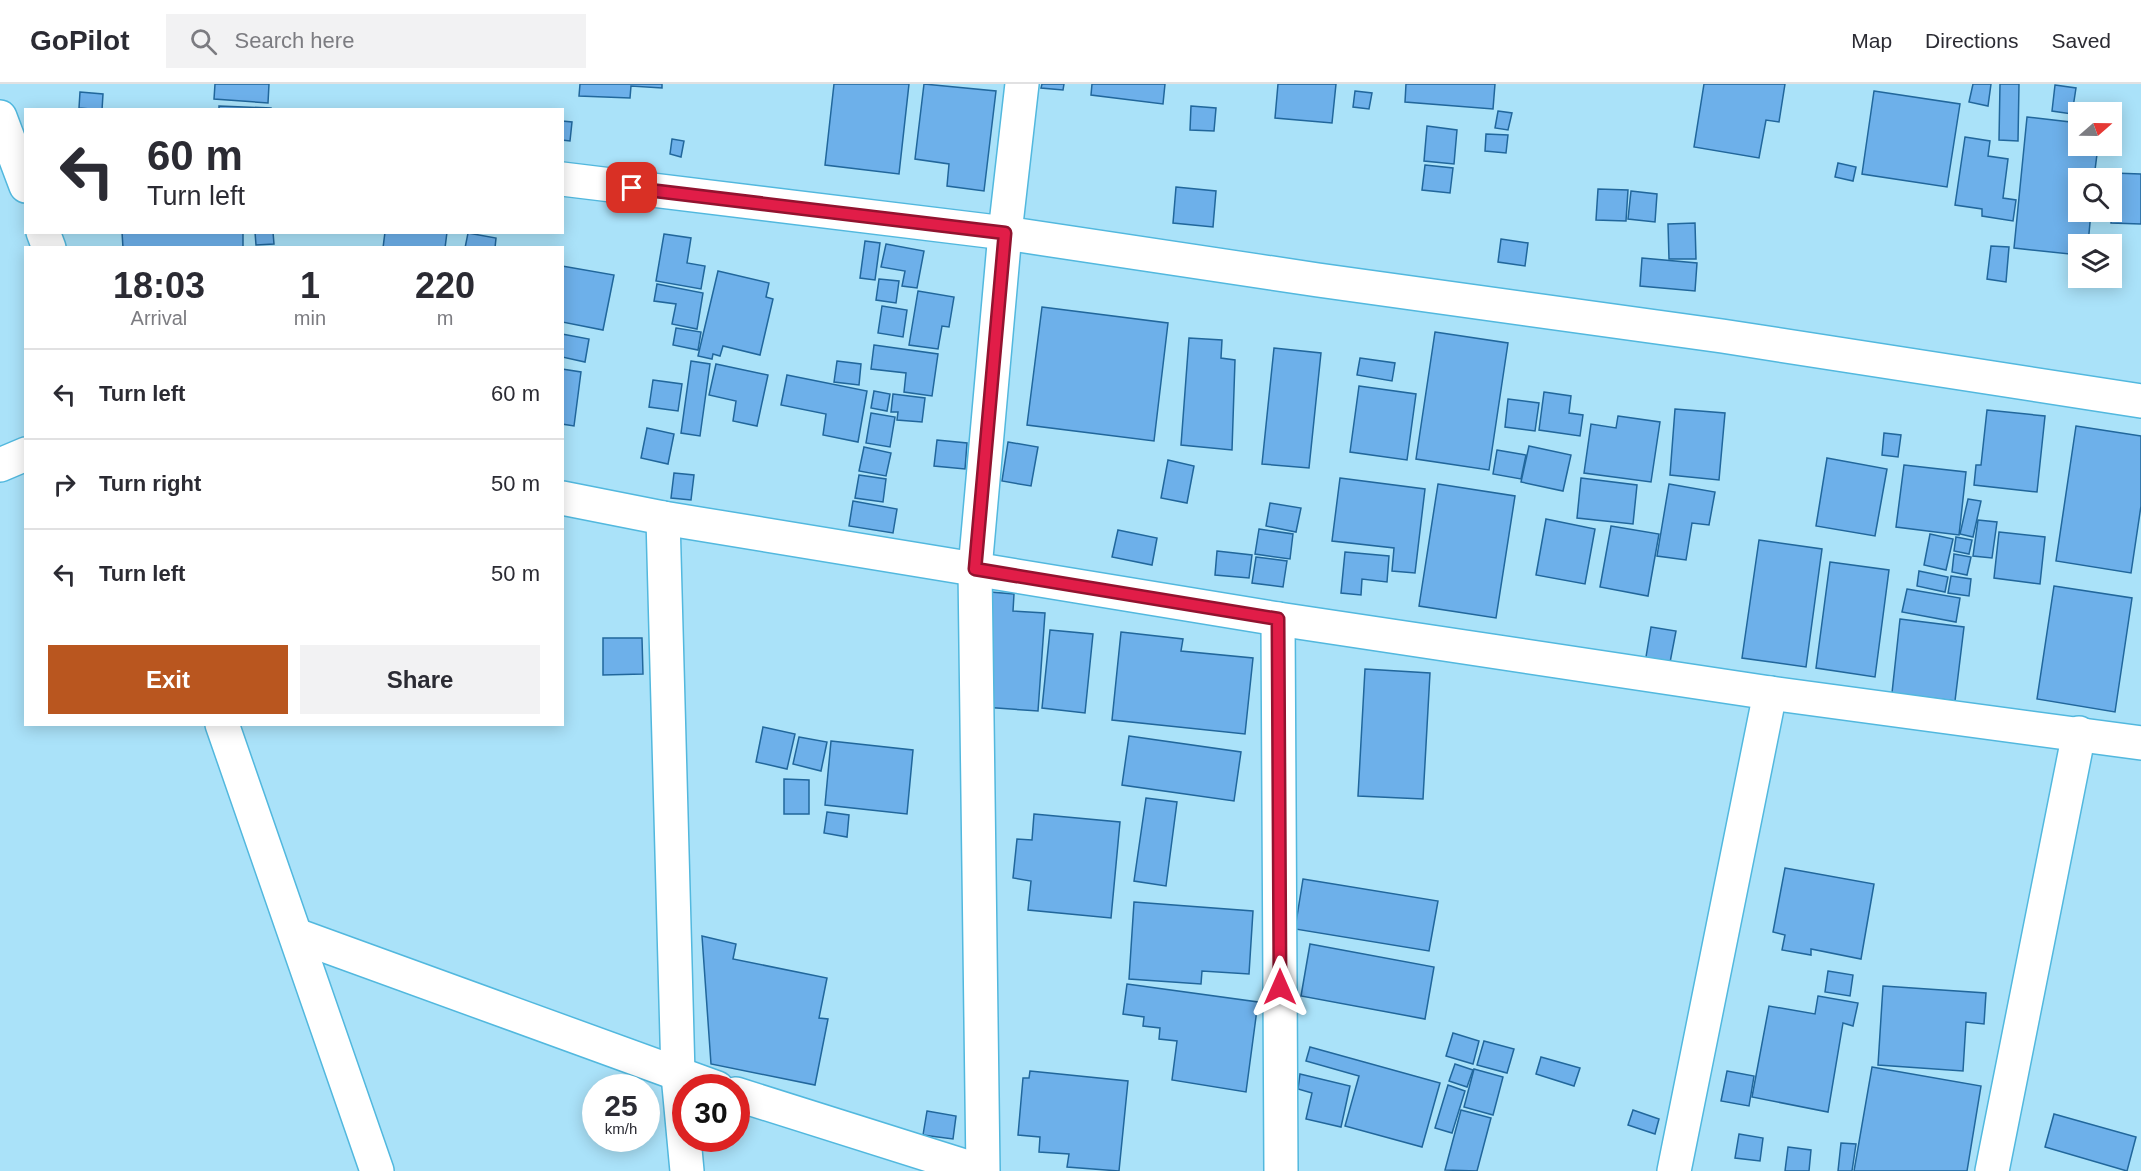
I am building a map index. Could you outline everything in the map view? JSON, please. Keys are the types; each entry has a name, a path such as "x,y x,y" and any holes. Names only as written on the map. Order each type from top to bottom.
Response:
{"street":[{"path":"750,1098 981,1171 975,569 1005,233 1022,84"},
{"path":"9,123 24,179"},
{"path":"564,179 1005,233 1318,280 1722,336 2141,401"},
{"path":"0,465 24,455"},
{"path":"564,498 663,518 1278,619 1770,693 2141,743"},
{"path":"663,518 678,1074"},
{"path":"1278,619 1281,1171"},
{"path":"1674,1171 1770,693"},
{"path":"223,726 377,1171"},
{"path":"1992,1171 2079,733"},
{"path":"296,935 673,1074"},
{"path":"685,1152 687,1171"}],"building":[{"path":"215,84 269,84 268,103 214,99"},
{"path":"580,84 662,84 662,88 631,86 630,98 579,96"},
{"path":"834,84 909,84 899,174 825,165"},
{"path":"924,84 996,91 984,191 947,186 949,164 915,159"},
{"path":"1042,84 1064,84 1063,90 1041,88"},
{"path":"1092,84 1165,84 1163,104 1091,95"},
{"path":"1278,84 1336,84 1332,123 1275,118"},
{"path":"1406,84 1495,84 1493,109 1405,102"},
{"path":"1704,84 1785,84 1779,122 1766,120 1759,158 1694,147"},
{"path":"1973,84 1991,84 1988,106 1969,102"},
{"path":"2000,84 2019,84 2018,141 1999,140"},
{"path":"2055,85 2076,88 2074,102 2068,102 2068,113 2052,111"},
{"path":"1355,91 1372,93 1369,109 1353,107"},
{"path":"1874,91 1960,104 1947,187 1862,174"},
{"path":"80,92 103,94 102,108 79,108"},
{"path":"219,106 271,108 219,108"},
{"path":"1191,106 1216,108 1214,131 1190,130"},
{"path":"1498,111 1512,113 1508,130 1495,128"},
{"path":"2027,117 2068,122 2068,156 2097,156 2095,168 2068,168 2068,222 2090,222 2089,234 2068,234 2068,254 2014,248"},
{"path":"564,121 572,122 570,141 564,140"},
{"path":"1427,126 1457,130 1454,164 1424,161"},
{"path":"1486,134 1508,135 1506,153 1485,151"},
{"path":"1965,137 1990,141 1988,156 2008,159 2003,198 2016,200 2013,221 1982,216 1982,209 1955,205"},
{"path":"672,139 684,141 681,157 670,154"},
{"path":"1838,163 1856,167 1853,181 1835,177"},
{"path":"1425,165 1453,168 1450,193 1422,190"},
{"path":"2122,173 2141,174 2141,224 2111,223 2122,222"},
{"path":"1176,187 1216,191 1213,227 1173,223"},
{"path":"1598,189 1628,190 1626,221 1596,220"},
{"path":"1631,191 1657,194 1655,222 1628,219"},
{"path":"1695,223 1696,259 1669,259 1668,224"},
{"path":"122,234 243,234 243,246 123,246"},
{"path":"255,234 273,234 274,244 256,245"},
{"path":"385,234 447,234 445,246 383,246"},
{"path":"468,234 496,238 495,246 465,246"},
{"path":"664,234 691,238 687,263 705,266 701,289 656,281"},
{"path":"1501,239 1528,243 1525,266 1498,262"},
{"path":"865,241 880,243 875,280 860,278"},
{"path":"886,244 924,251 917,288 902,286 905,271 881,267"},
{"path":"1991,246 2009,247 2006,282 1987,279"},
{"path":"1642,258 1697,263 1695,291 1640,286"},
{"path":"564,266 614,275 603,330 564,322"},
{"path":"718,271 769,283 766,297 773,299 760,355 723,346 720,356 713,354 712,359 698,356"},
{"path":"879,279 899,281 896,303 876,300"},
{"path":"657,284 703,293 697,329 672,324 676,304 654,301"},
{"path":"918,291 954,297 949,327 942,326 938,349 909,345"},
{"path":"882,306 907,310 903,337 878,333"},
{"path":"1042,307 1168,323 1154,441 1027,425"},
{"path":"676,328 701,332 698,350 673,345"},
{"path":"1435,332 1508,343 1489,470 1416,459"},
{"path":"564,334 589,339 585,362 564,357"},
{"path":"1189,338 1222,340 1221,358 1235,360 1232,450 1181,445"},
{"path":"874,345 938,354 932,396 904,392 906,373 871,369"},
{"path":"1274,348 1321,353 1309,468 1262,464"},
{"path":"1360,358 1395,363 1392,381 1357,375"},
{"path":"691,361 710,364 700,436 681,433"},
{"path":"837,361 861,364 859,385 834,382"},
{"path":"716,364 768,375 757,426 733,421 736,401 709,395"},
{"path":"564,369 581,372 574,426 564,424"},
{"path":"787,375 867,391 858,442 823,435 826,414 781,405"},
{"path":"653,380 682,384 678,411 649,407"},
{"path":"1359,386 1416,394 1407,460 1350,452"},
{"path":"874,391 890,394 887,411 871,408"},
{"path":"1544,392 1571,396 1569,413 1583,415 1580,436 1539,430"},
{"path":"893,394 925,398 922,422 897,420 898,412 891,412"},
{"path":"1508,399 1539,403 1535,431 1505,427"},
{"path":"1675,409 1725,413 1719,480 1670,475"},
{"path":"1987,410 2045,416 2037,492 1974,485 1976,465 1981,465"},
{"path":"871,413 895,417 890,447 866,443"},
{"path":"1618,416 1660,422 1651,482 1584,473 1591,424 1616,428"},
{"path":"2076,426 2141,436 2141,506 2131,573 2056,561"},
{"path":"647,428 674,434 668,464 641,458"},
{"path":"1884,433 1901,435 1898,457 1882,455"},
{"path":"937,440 967,443 965,469 934,466"},
{"path":"1008,442 1038,447 1031,486 1002,481"},
{"path":"1529,446 1571,455 1563,491 1521,482"},
{"path":"864,447 891,453 886,476 859,471"},
{"path":"1497,450 1526,455 1521,479 1493,474"},
{"path":"1827,458 1887,469 1875,536 1816,526"},
{"path":"1168,460 1194,466 1187,503 1161,498"},
{"path":"1904,465 1966,472 1959,535 1896,527"},
{"path":"674,473 694,475 691,500 671,498"},
{"path":"859,475 886,479 883,502 855,498"},
{"path":"1340,478 1425,489 1415,573 1392,571 1394,548 1332,541"},
{"path":"1581,478 1637,485 1633,524 1577,518"},
{"path":"1438,484 1515,496 1496,618 1419,606"},
{"path":"1669,484 1715,492 1709,525 1692,523 1686,560 1657,556"},
{"path":"1968,499 1981,501 1973,537 1960,534"},
{"path":"853,501 897,509 893,533 849,526"},
{"path":"1270,503 1301,508 1296,532 1266,526"},
{"path":"1546,519 1595,529 1585,584 1536,575"},
{"path":"1978,520 1997,522 1992,558 1973,556"},
{"path":"1611,526 1659,534 1648,596 1600,587"},
{"path":"1259,529 1293,534 1290,559 1255,554"},
{"path":"1118,530 1157,538 1152,565 1112,557"},
{"path":"1999,532 2045,537 2040,584 1994,578"},
{"path":"1930,534 1953,539 1946,570 1924,565"},
{"path":"1956,537 1972,540 1969,554 1954,551"},
{"path":"1759,540 1822,549 1806,667 1742,658"},
{"path":"1217,551 1252,555 1249,578 1215,575"},
{"path":"1345,552 1389,556 1387,582 1362,579 1361,595 1341,593"},
{"path":"1954,554 1971,557 1967,575 1952,572"},
{"path":"1256,557 1287,561 1283,587 1252,583"},
{"path":"1830,562 1889,570 1875,677 1816,668"},
{"path":"1919,571 1948,577 1945,592 1917,586"},
{"path":"1951,576 1971,579 1969,596 1948,593"},
{"path":"2054,586 2132,598 2115,712 2037,699"},
{"path":"1907,589 1960,598 1956,622 1902,612"},
{"path":"990,592 1014,594 1013,611 1045,613 1038,711 983,707"},
{"path":"1900,619 1964,627 1955,701 1892,693"},
{"path":"1651,627 1676,631 1668,673 1644,669"},
{"path":"1050,630 1093,634 1085,713 1042,708"},
{"path":"1121,632 1183,639 1181,651 1253,658 1245,734 1112,720"},
{"path":"603,638 642,638 643,674 603,675"},
{"path":"1365,669 1430,673 1423,799 1358,796"},
{"path":"763,727 795,734 787,769 756,762"},
{"path":"1129,736 1241,752 1234,801 1122,785"},
{"path":"799,737 827,742 821,771 793,764"},
{"path":"831,741 913,750 907,814 825,805"},
{"path":"784,779 809,780 809,814 784,814"},
{"path":"1146,798 1177,802 1166,886 1134,881"},
{"path":"827,812 849,815 847,837 824,833"},
{"path":"1034,814 1120,822 1111,918 1028,910 1031,881 1013,878 1017,839 1032,840"},
{"path":"1785,868 1874,884 1861,959 1811,949 1811,955 1782,950 1785,935 1773,932"},
{"path":"1303,879 1438,901 1429,951 1295,929"},
{"path":"1134,902 1253,911 1249,974 1202,971 1201,984 1129,979"},
{"path":"702,936 736,944 733,959 827,978 819,1018 828,1019 815,1085 711,1064"},
{"path":"1310,944 1434,967 1425,1019 1301,996"},
{"path":"1828,971 1853,975 1850,996 1825,992"},
{"path":"1127,984 1258,1002 1246,1092 1172,1080 1177,1041 1159,1039 1160,1028 1143,1026 1144,1017 1123,1014"},
{"path":"1883,986 1986,993 1984,1024 1966,1022 1963,1071 1878,1065"},
{"path":"1818,996 1858,1003 1853,1026 1843,1023 1828,1112 1752,1097 1769,1006 1815,1014"},
{"path":"1453,1033 1479,1041 1473,1064 1446,1056"},
{"path":"1484,1041 1514,1049 1507,1073 1477,1065"},
{"path":"1310,1047 1440,1083 1422,1147 1345,1126 1359,1076 1306,1061"},
{"path":"1541,1057 1580,1068 1574,1086 1536,1074"},
{"path":"1455,1064 1473,1070 1467,1087 1449,1081"},
{"path":"1872,1067 1981,1086 1967,1171 1854,1171"},
{"path":"1474,1069 1503,1077 1493,1115 1464,1107"},
{"path":"1030,1071 1128,1081 1119,1171 1067,1167 1069,1154 1039,1152 1040,1137 1018,1135 1023,1078 1029,1078"},
{"path":"1727,1071 1754,1076 1749,1106 1721,1101"},
{"path":"1300,1074 1350,1086 1341,1127 1306,1119 1312,1093 1298,1089"},
{"path":"1448,1085 1465,1091 1452,1133 1435,1128"},
{"path":"1461,1110 1491,1118 1477,1171 1445,1170"},
{"path":"1633,1110 1659,1119 1655,1134 1628,1125"},
{"path":"927,1111 956,1116 953,1139 923,1135"},
{"path":"2054,1114 2136,1137 2127,1171 2045,1147"},
{"path":"1739,1134 1763,1138 1760,1161 1735,1158"},
{"path":"1841,1143 1856,1144 1852,1171 1838,1171"},
{"path":"1788,1147 1811,1150 1809,1171 1785,1171"}],"route":[{"path":"632,188 1005,233 975,569 1278,619 1280,987"}]}
